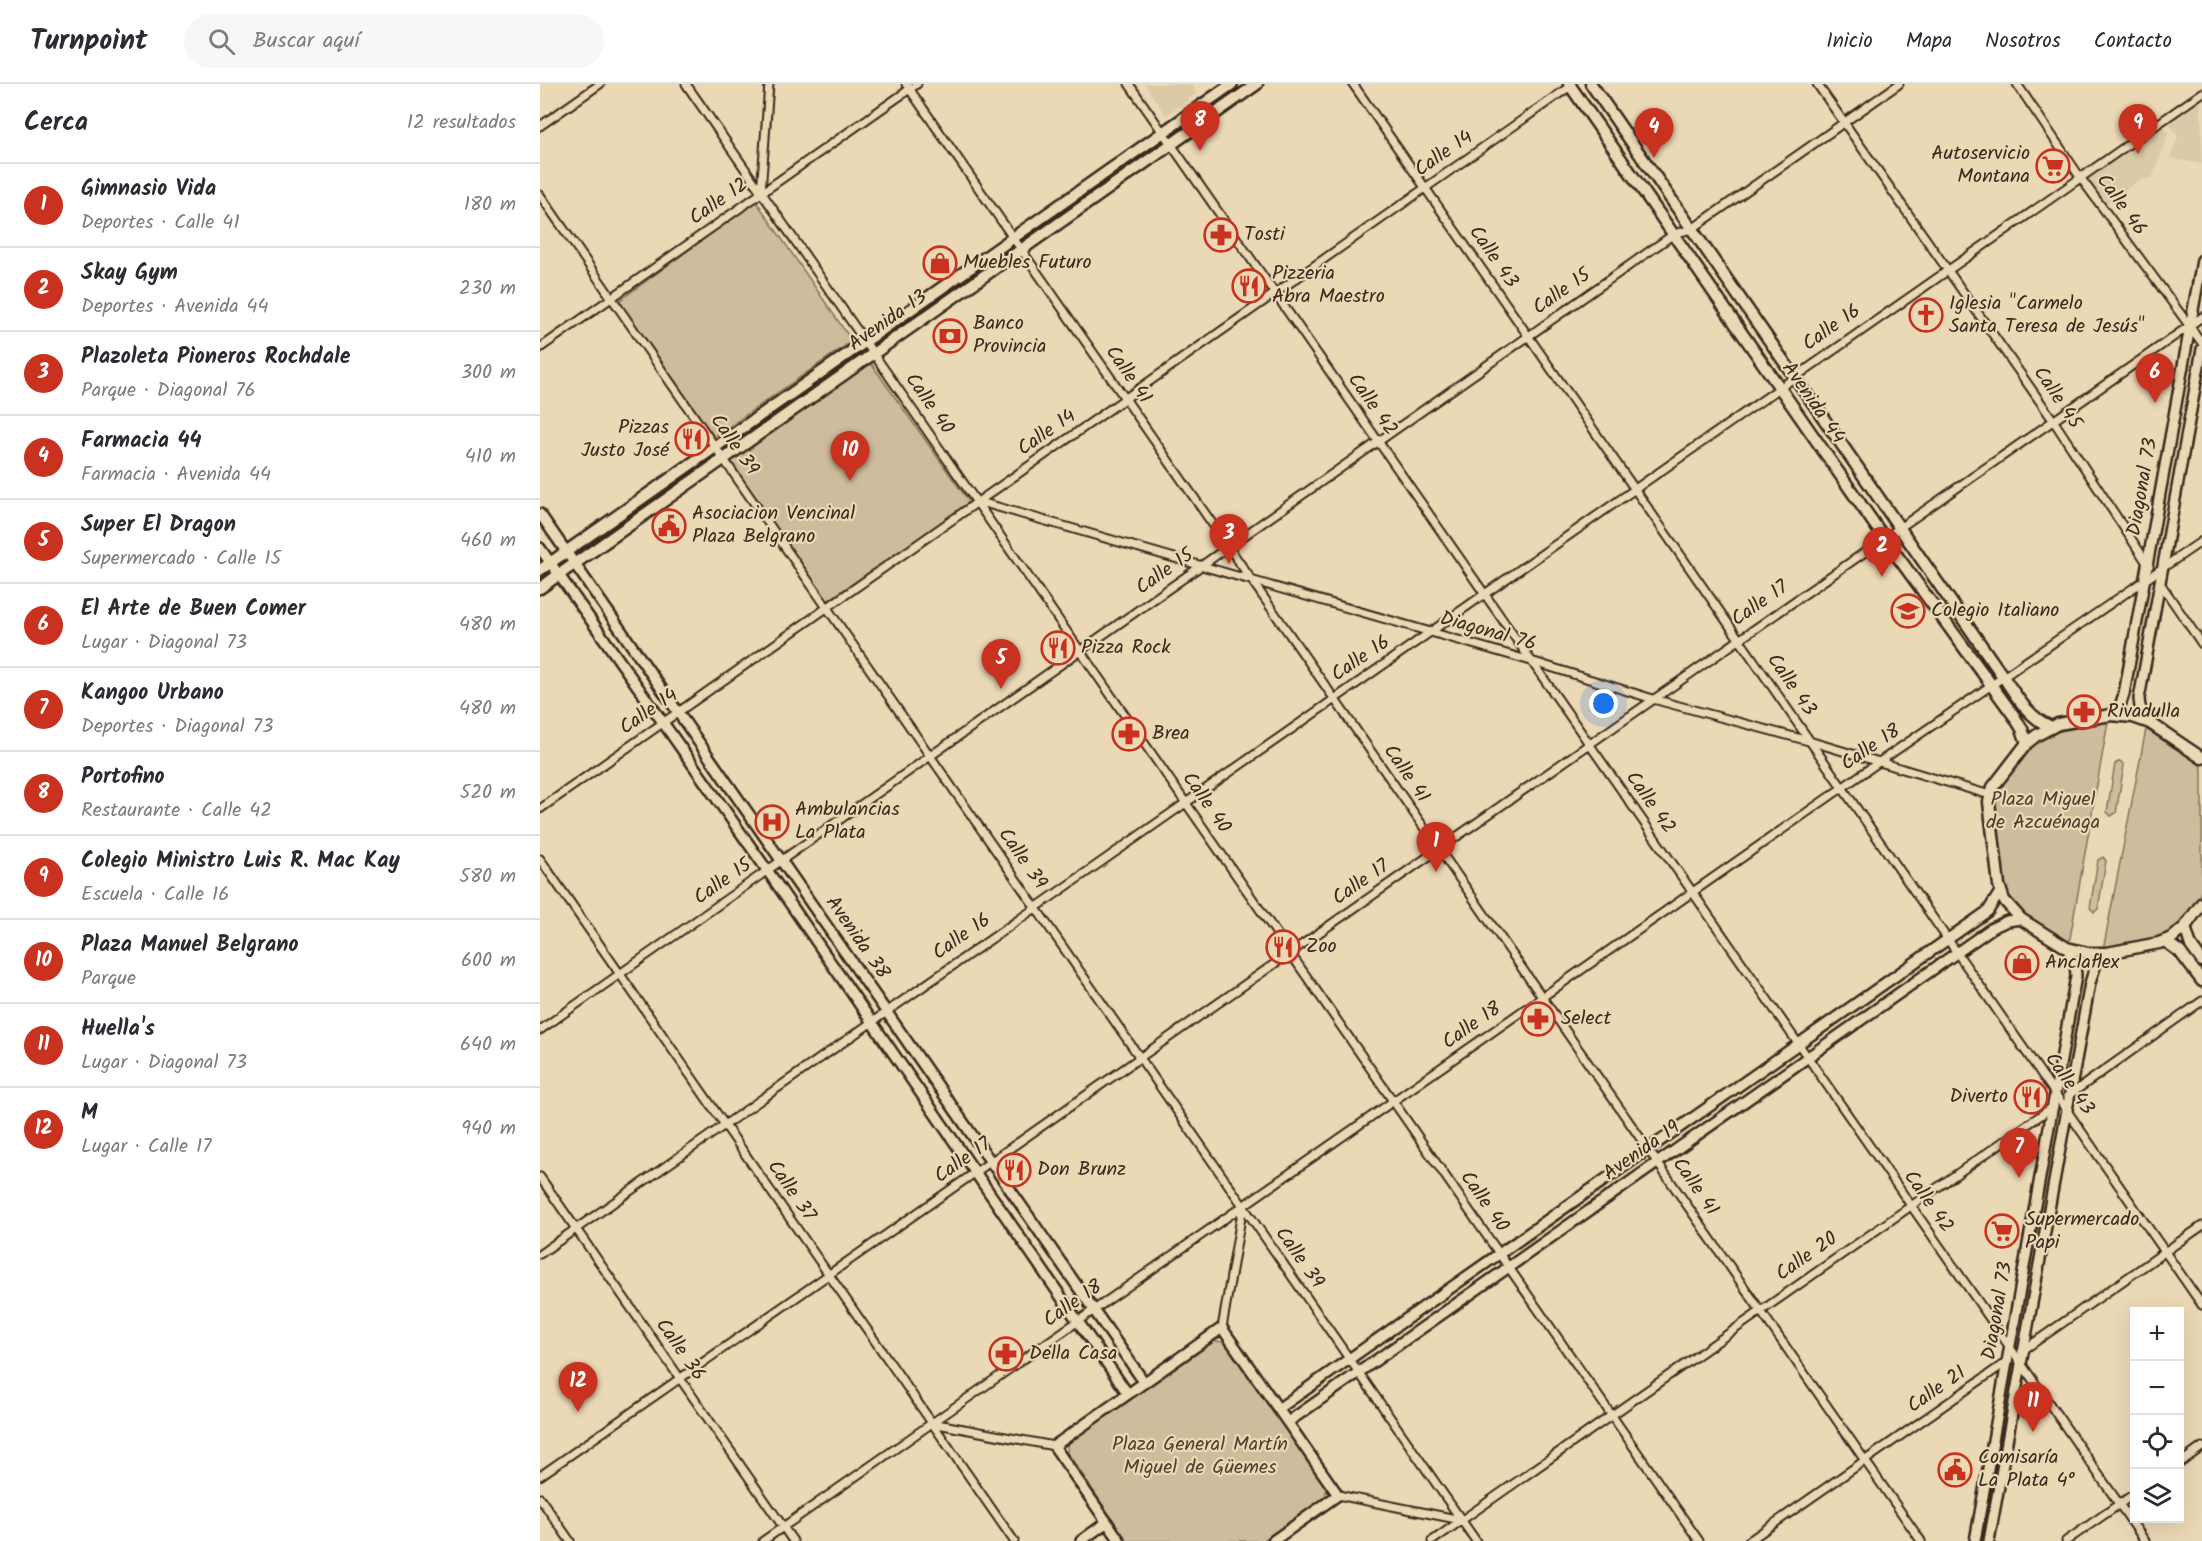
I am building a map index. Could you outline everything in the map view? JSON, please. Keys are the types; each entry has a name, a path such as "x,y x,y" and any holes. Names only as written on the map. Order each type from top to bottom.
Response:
{"main road":[{"name":"Avenida 13","path":"540,570 1232,84"},
{"name":"Avenida 13","path":"540,588 1257,84"},
{"name":"Avenida 44","path":"1591,84 2004,678 2028,711 2040,722 2051,727"},
{"name":"Avenida 44","path":"1571,85 1884,537 2022,729 2026,743"},
{"name":"Diagonal 73","path":"2111,715 2120,706 2124,694 2202,260"},
{"name":"Diagonal 73","path":"2150,723 2140,707 2139,699 2202,350"},
{"name":"Avenida 38","path":"540,514 1144,1382"},
{"name":"Avenida 38","path":"540,548 767,871 1128,1394"},
{"path":"2200,755 2150,723 2133,717 2111,715 2051,727 2026,743 1990,795 1989,802 2000,892 2009,907 2021,919 2067,948 2088,953 2106,953 2165,941 2186,927 2202,903"},
{"name":"Avenida 19","path":"1278,1409 1988,911 2000,892"},
{"name":"Avenida 19","path":"1288,1422 1956,952 2000,923 2021,919"},
{"path":"2186,927 2191,946 2202,961"},
{"path":"2165,941 2180,952 2202,981"},
{"name":"Diagonal 73","path":"1975,1541 2056,1100 2076,976 2075,962 2067,948"},
{"name":"Diagonal 73","path":"1989,1541 2090,982 2096,964 2106,953"},
{"path":"1116,1539 1107,1522 1054,1446 1222,1328 1338,1495 1273,1541"},
{"path":"1081,1541 1107,1522"}],"street":[{"path":"540,126 600,84"},
{"name":"Calle 40","path":"686,84 1699,1541"},
{"path":"761,193 769,84"},
{"name":"Calle 12","path":"540,348 908,87 917,84"},
{"name":"Calle 42","path":"1129,84 1910,1205 2010,1355 2021,1364 2145,1541"},
{"name":"Calle 43","path":"1353,84 1956,952 2056,1100 2067,1110 2202,1305"},
{"name":"Calle 45","path":"1817,84 2053,420 2202,644"},
{"name":"Calle 15","path":"540,1030 1674,234 1692,229 1899,84"},
{"name":"Calle 46","path":"2016,84 2080,177 2202,343"},
{"name":"Calle 14","path":"540,809 1571,85"},
{"name":"Calle 41","path":"908,87 1922,1541"},
{"name":"Calle 16","path":"540,1254 1778,385 2202,93"},
{"name":"Calle 39","path":"540,195 1476,1541"},
{"name":"Calle 17","path":"540,1476 2202,317"},
{"name":"Diagonal 76","path":"976,501 1990,795"},
{"name":"Calle 18","path":"763,1541 1879,762 2202,541"},
{"name":"Calle 37","path":"540,860 1014,1541"},
{"name":"Calle 20","path":"1432,1541 2056,1100 2069,1095 2202,1001"},
{"name":"Calle 36","path":"540,1178 793,1541"},
{"path":"1222,1328 1243,1206"},
{"name":"Calle 21","path":"1749,1541 2010,1355 2023,1350 2202,1226"},
{"path":"932,1423 1054,1446"},
{"path":"2184,1460 2202,1447"},
{"path":"1338,1495 1461,1520"},
{"path":"2066,1541 2130,1497"},
{"path":"540,1498 570,1541"}],"shaded area":[{"path":"1144,84 1191,84 1197,93 1166,115"},
{"path":"2201,99 2202,164 2170,158 2178,136 2167,122"},
{"path":"2160,123 2169,133 2152,178 2138,181 2107,203 2085,175"}],"green space":[{"path":"756,201 852,341 714,437 619,301"},
{"path":"870,362 970,503 827,601 730,460"},
{"name":"Plaza Miguel de Azcuénaga","path":"2108,722 2069,944 2013,906 2005,891 1995,805 1999,790 2033,744 2045,734"},
{"name":"Plaza Miguel de Azcuénaga","path":"2146,729 2198,763 2202,768 2202,891 2182,922 2161,936 2103,950"},
{"path":"2120,761 2124,765 2116,813 2111,816 2107,812 2115,764"},
{"path":"2103,857 2106,861 2098,909 2094,912 2090,908 2098,860"},
{"name":"Plaza General Martín Miguel de Güemes","path":"1215,1341 1224,1342 1327,1488 1325,1497 1262,1541 1127,1541 1067,1452 1068,1443"}],"place":[{"name":"Portofino","path":"1200,151"},
{"name":"Colegio Ministro Luis R. Mac Kay","path":"2138,154"},
{"name":"Farmacia 44","path":"1654,158"},
{"name":"Autoservicio Montana","path":"2053,166"},
{"name":"Tosti","path":"1221,235"},
{"name":"Muebles Futuro","path":"940,263"},
{"name":"Pizzeria Abra Maestro","path":"1249,286"},
{"name":"Iglesia \"Carmelo Santa Teresa de Jesús\"","path":"1926,315"},
{"name":"Banco Provincia","path":"950,336"},
{"name":"El Arte de Buen Comer","path":"2155,403"},
{"name":"Pizzas Justo José","path":"692,439"},
{"name":"Plaza Manuel Belgrano","path":"850,481"},
{"name":"Asociacion Vencinal Plaza Belgrano","path":"669,526"},
{"name":"Plazoleta Pioneros Rochdale","path":"1229,564"},
{"name":"Skay Gym","path":"1882,577"},
{"name":"Colegio Italiano","path":"1908,611"},
{"name":"Pizza Rock","path":"1058,648"},
{"name":"Super El Dragon","path":"1001,689"},
{"name":"Rivadulla","path":"2084,712"},
{"name":"Brea","path":"1129,734"},
{"name":"Ambulancias La Plata","path":"772,822"},
{"name":"Gimnasio Vida","path":"1436,872"},
{"name":"Zoo","path":"1283,947"},
{"name":"Anclaflex","path":"2022,963"},
{"name":"Select","path":"1538,1019"},
{"name":"Diverto","path":"2031,1097"},
{"name":"Don Brunz","path":"1014,1170"},
{"name":"Kangoo Urbano","path":"2019,1178"},
{"name":"Supermercado Papi","path":"2002,1231"},
{"name":"Della Casa","path":"1006,1354"},
{"name":"M","path":"578,1412"},
{"name":"Huella's","path":"2033,1432"},
{"name":"Comisaría La Plata 4°","path":"1955,1470"}]}
